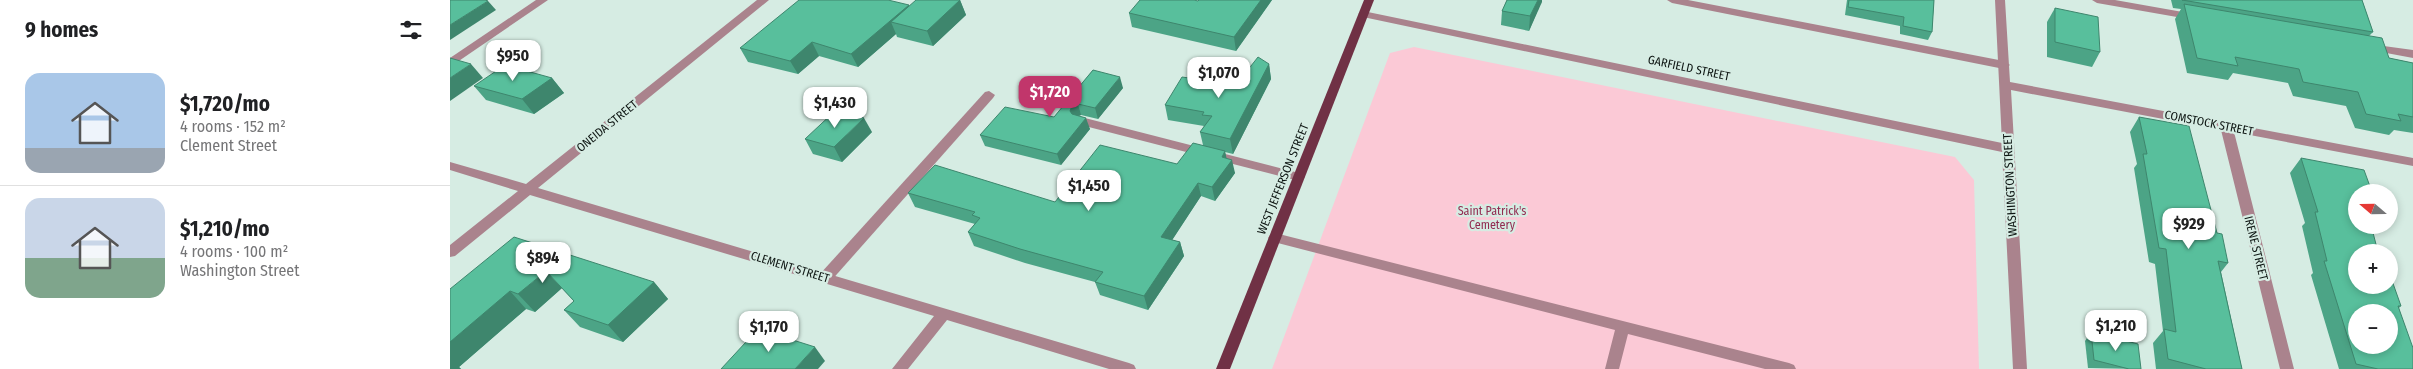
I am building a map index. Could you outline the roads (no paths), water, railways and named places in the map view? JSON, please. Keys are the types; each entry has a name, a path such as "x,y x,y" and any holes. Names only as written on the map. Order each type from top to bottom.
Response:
{"main road":[{"name":"WEST JEFFERSON STREET","path":"1223,369 1369,0"}],"street":[{"path":"450,63 543,0"},
{"name":"ONEIDA STREET","path":"450,252 764,0"},
{"path":"1672,0 2004,64"},
{"name":"WASHINGTON STREET","path":"2000,0 2020,369"},
{"path":"2097,0 2202,18"},
{"name":"GARFIELD STREET","path":"1363,14 2008,149"},
{"path":"2356,44 2413,54"},
{"name":"COMSTOCK STREET","path":"2004,85 2413,162"},
{"path":"826,278 989,96"},
{"path":"1081,121 1299,177"},
{"name":"IRENE STREET","path":"2226,126 2287,369"},
{"name":"CLEMENT STREET","path":"450,166 1129,369"},
{"path":"1275,238 1789,369"},
{"path":"899,369 944,314"},
{"path":"1612,369 1623,327"}],"park label":[{"name":"Saint Patrick's Cemetery","path":"1492,218"}]}
